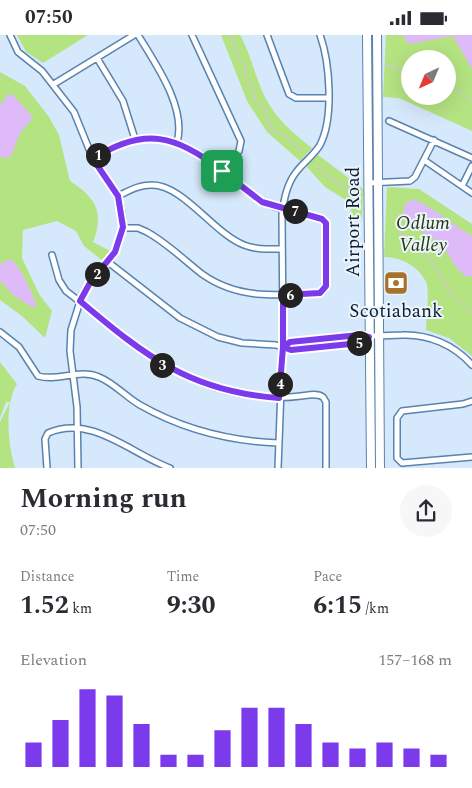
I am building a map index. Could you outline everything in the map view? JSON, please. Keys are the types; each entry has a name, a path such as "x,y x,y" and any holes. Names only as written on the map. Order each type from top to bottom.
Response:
{"main road":[{"name":"Airport Road","path":"368,35 370,468"},
{"name":"Airport Road","path":"376,35 380,468"}],"street":[{"path":"10,35 21,55 39,68 77,116 93,159 118,196 123,227 119,244 108,262 91,281 80,301 70,338 78,428 78,468"},
{"path":"54,85 134,35"},
{"path":"138,35 162,76 179,119 180,129 177,142"},
{"path":"192,35 241,141 239,151 222,171"},
{"path":"267,35 289,94 296,98 328,98"},
{"path":"278,468 279,398 283,347 283,208 285,197 294,176 318,148 327,122 327,57 320,35"},
{"path":"97,58 123,101 135,139"},
{"path":"390,121 472,158"},
{"path":"93,159 113,147 135,139 158,139 177,142 198,153 259,200 322,219 326,223 327,284 320,293 249,294 222,285 204,275 151,234 138,228 123,227"},
{"path":"368,183 410,181 434,140"},
{"path":"424,160 472,193"},
{"path":"462,186 472,166"},
{"path":"118,196 141,186 162,186 177,194 236,241 260,249 282,249"},
{"path":"52,255 60,284 147,354 179,374 225,391 279,398 319,394 325,399 326,468"},
{"path":"108,262 172,312 197,328 228,340 283,347 290,342 359,335 378,337 403,335 428,338 455,350 472,365"},
{"path":"0,332 19,347 34,373 38,376 85,374 99,377 155,413 197,431 240,441 278,443"},
{"path":"472,401 463,404 402,411 397,418 397,458 402,463 472,457"},
{"path":"47,468 45,439 48,433 78,428 99,432 133,452 170,468"}],"green space":[{"path":"17,35 88,35 43,63 26,52"},
{"path":"221,35 240,35 269,105 298,137 312,148 300,161 267,132 247,101"},
{"path":"386,35 472,35 472,131 414,105 456,105 456,50 401,50 401,99 383,97"},
{"path":"0,72 25,86 49,117 59,135 70,181 86,193 98,214 93,242 112,252 104,262 84,246 76,231 57,221 23,230 22,258 39,294 52,311 45,338 23,317 0,300"},
{"path":"317,154 363,189 362,218 355,219 346,200 325,187 306,166"},
{"name":"Odlum Valley","path":"387,187 419,189 472,224 472,356 449,338 426,330 428,298 427,286 423,276 408,263 384,257"},
{"path":"0,362 17,384 10,403 8,425 15,468 0,468 0,422 10,402 6,402 0,418"}],"shaded area":[{"path":"402,35 472,35 472,69 453,36 409,44"},
{"path":"9,94 13,95 31,115 32,119 20,133 12,154 8,158 0,157 0,105"},
{"path":"413,199 429,207 472,236 472,276 466,277 456,267 441,243 403,220 404,205"},
{"path":"11,259 19,268 29,287 36,305 33,308 13,295 0,280 0,264"}],"waterway":[{"path":"228,35 233,39 237,57 245,65 245,78 252,87 255,101 265,109 271,130 287,137 301,152"},
{"path":"386,65 401,70"},
{"path":"456,90 472,102"},
{"path":"316,165 330,178 350,190"},
{"path":"398,231 418,245 433,264 451,294 472,313"}],"place":[{"name":"Scotiabank","path":"396,283"}],"route":[{"path":"222,171 188,147 177,142 158,139 127,141 108,149 93,159 118,196 123,227 115,252 91,281 80,301 147,354 179,374 225,391 279,398 283,347 290,342 359,335 369,337 360,343 291,350 283,347 283,295 320,293 327,284 326,223 322,219 262,202 222,171"}]}
